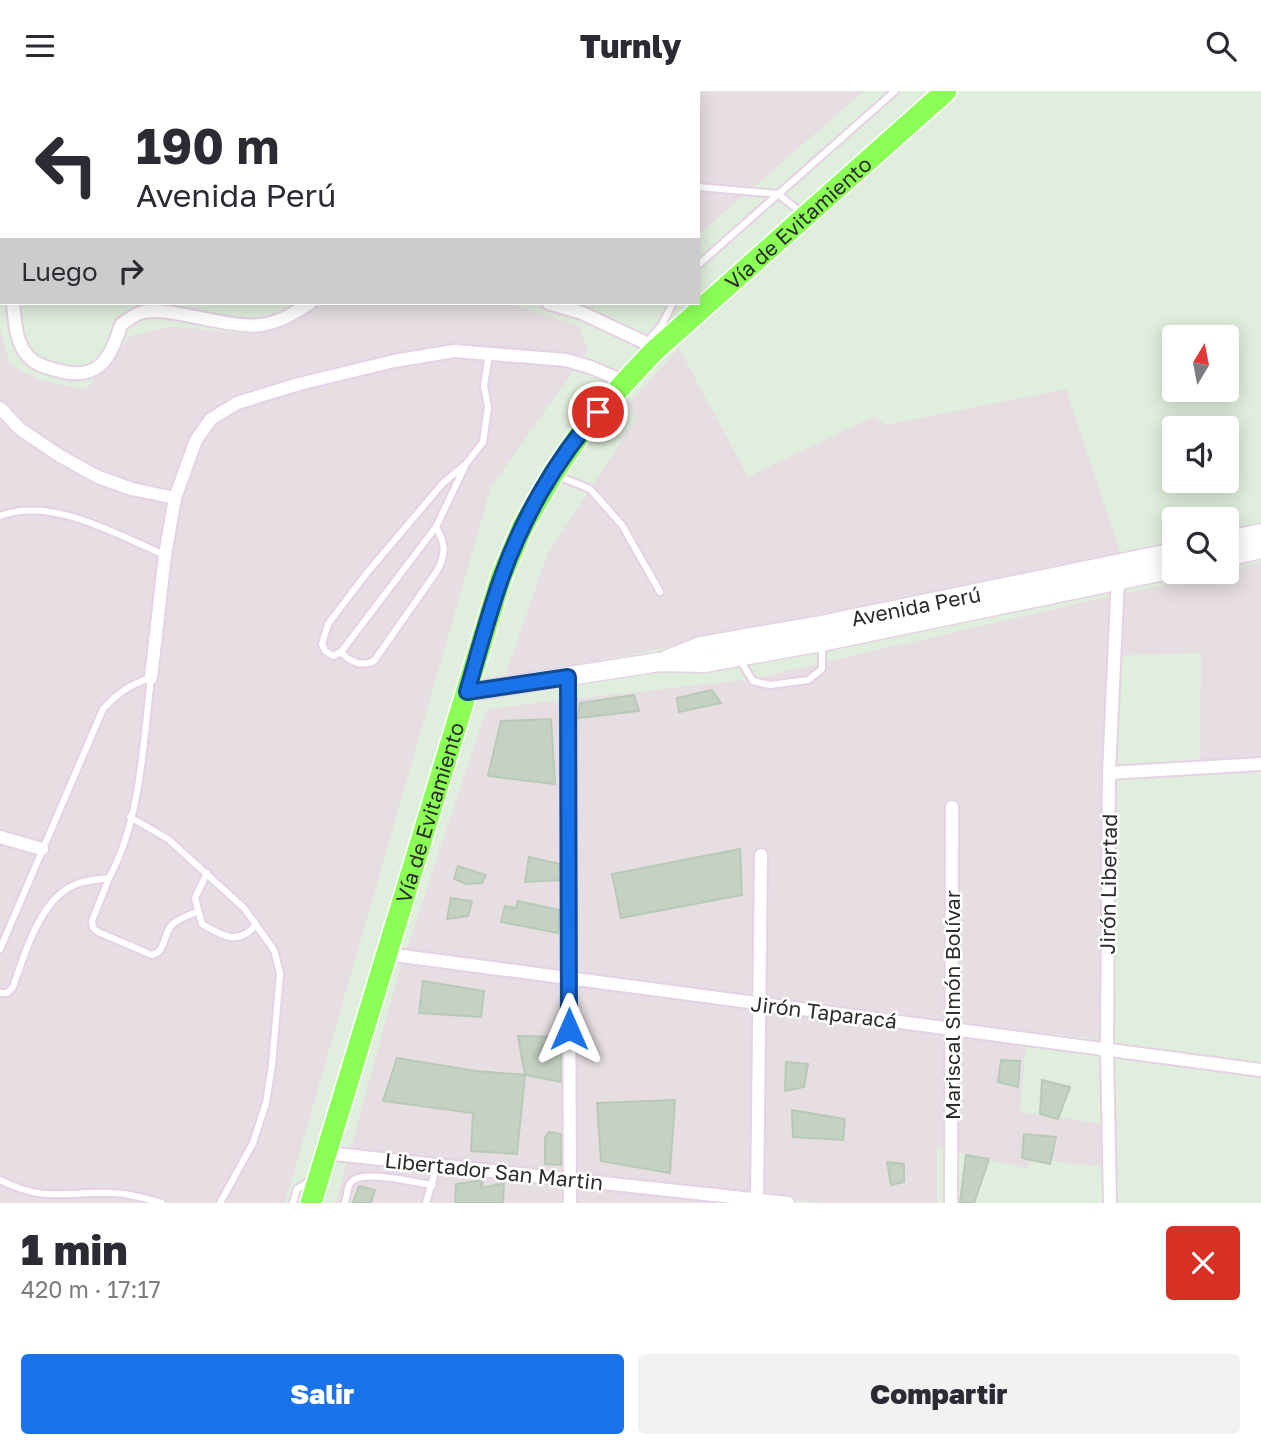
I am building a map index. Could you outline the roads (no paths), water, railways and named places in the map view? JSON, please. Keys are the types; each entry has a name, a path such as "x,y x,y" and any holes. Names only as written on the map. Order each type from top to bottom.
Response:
{"highway":[{"name":"Vía de Evitamiento","path":"700,304 946,91"},
{"name":"Vía de Evitamiento","path":"311,1203 501,578 523,526 584,428 625,382 649,347 698,305"}],"main road":[{"path":"1239,538 1261,533"},
{"path":"1239,554 1261,549"},
{"name":"Avenida Perú","path":"1118,574 1162,557"},
{"name":"Avenida Perú","path":"467,692 659,662 700,646 741,647 1118,574 1162,570"}],"street":[{"path":"13,305 18,339 28,357 48,368 73,375 93,371 113,351 121,325 141,312 259,325 288,317 307,305"},
{"path":"555,305 582,313 649,347"},
{"path":"151,678 174,498 196,440 211,419 237,403 299,384 394,361 454,351 566,360 625,382"},
{"path":"0,408 20,429 98,477 132,489 174,498"},
{"name":"Jirón Libertad","path":"1110,1203 1107,1049 1110,773 1118,574"},
{"path":"568,677 570,1203"},
{"path":"1110,773 1261,764"},
{"name":"Mariscal SImón Bolívar","path":"951,1203 952,807"},
{"path":"0,837 41,849"},
{"path":"757,1201 761,855"},
{"name":"Jirón Taparacá","path":"387,954 1261,1070"},
{"name":"Libertador San Martin","path":"326,1153 438,1163 788,1203"}],"lane":[{"path":"700,263 895,91"},
{"path":"700,187 778,194 804,215"},
{"path":"649,347 672,305"},
{"path":"466,464 436,527 341,652 333,656 325,651 321,644 328,624 366,574 443,483 466,464 483,443 488,407 484,386 489,352"},
{"path":"553,474 590,489 622,525 660,592"},
{"path":"0,516 15,510 60,513 165,555"},
{"path":"341,652 351,662 367,664 374,661 444,558 445,547 436,527"},
{"path":"741,647 743,665 753,681 770,685 808,680 822,669 822,633"},
{"path":"0,949 103,709 117,694 132,684 151,678 123,852 109,878 92,921 93,927 98,932 152,955 162,949 170,927 197,912"},
{"path":"130,817 168,839 244,908 274,950 280,973 266,1103 253,1143 220,1203"},
{"path":"207,873 195,898 202,924 218,933 236,938 250,932 256,925"},
{"path":"0,993 7,993 13,987 33,933 54,900 70,887 85,881 109,878"},
{"path":"357,1156 358,1176"},
{"path":"426,1203 438,1163"},
{"path":"293,1203 297,1189 319,1176"},
{"path":"345,1203 349,1183 358,1176 433,1185"},
{"path":"0,1180 16,1191 34,1198 52,1199 113,1193 162,1203"}]}
